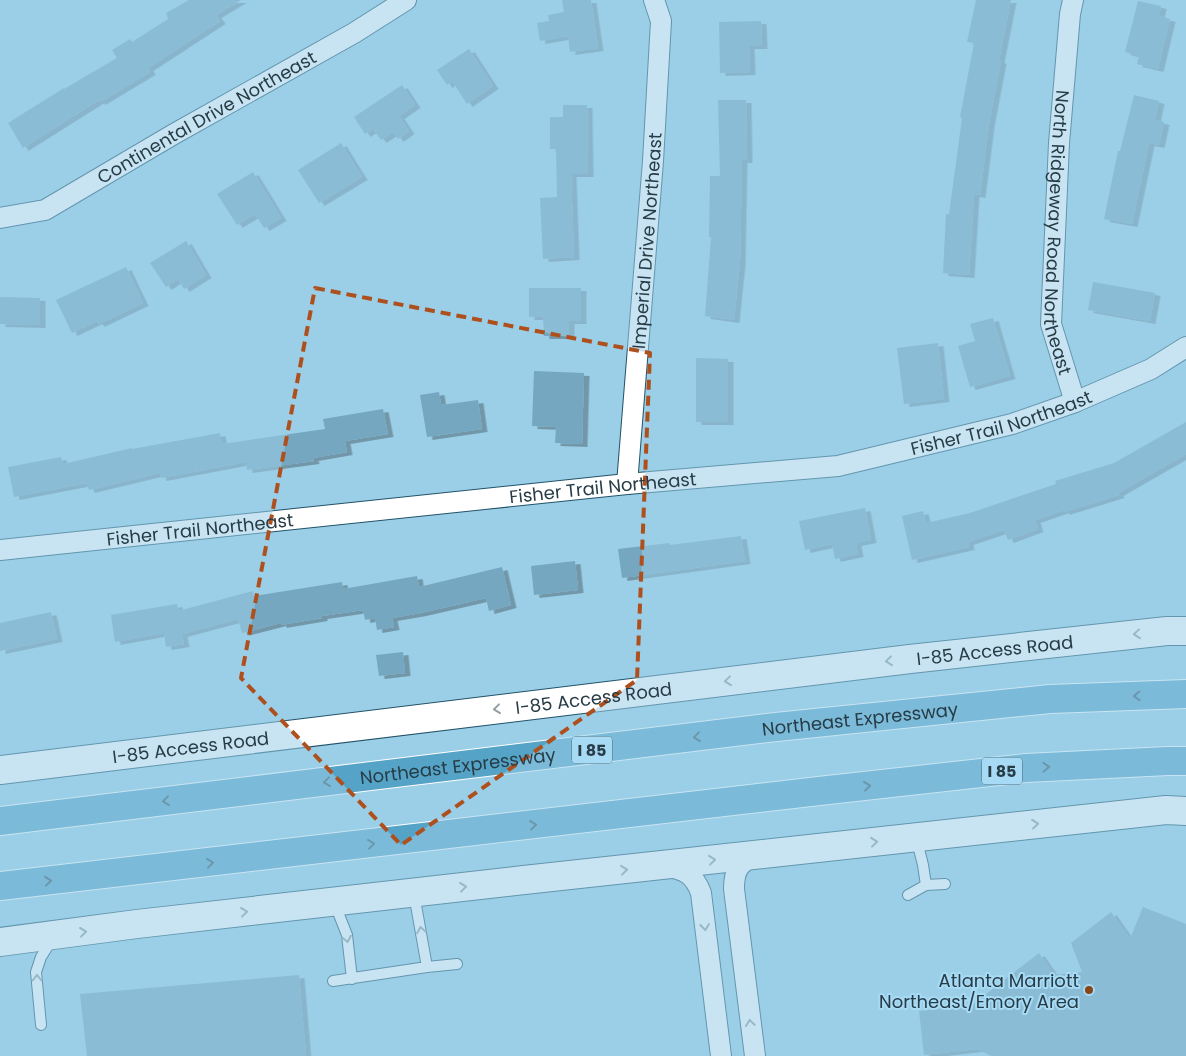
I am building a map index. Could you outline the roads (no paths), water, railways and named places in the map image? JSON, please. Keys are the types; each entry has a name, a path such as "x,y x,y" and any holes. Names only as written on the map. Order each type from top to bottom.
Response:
{"highway":[{"name":"Northeast Expressway","path":"0,821 795,725 1050,699 1186,694"},
{"name":"I 85","path":"0,886 1026,768 1186,761"}],"main road":[{"name":"I-85 Access Road","path":"0,770 910,658 1167,631 1186,631"},
{"path":"0,942 334,902 916,837 1166,810 1186,811"}],"street":[{"name":"Continental Drive Northeast","path":"0,218 45,210 174,134 354,33 406,0"},
{"name":"Imperial Drive Northeast","path":"627,484 650,200 661,21 654,0"},
{"name":"North Ridgeway Road Northeast","path":"1072,0 1059,143 1051,324 1076,402"},
{"name":"Fisher Trail Northeast","path":"0,550 627,484 838,466 1012,424 1076,402 1151,369 1186,347"},
{"path":"755,1056 734,879 738,867 756,855"},
{"path":"664,866 688,873 698,884 701,893 721,1056"}],"lane":[{"path":"916,837 926,885"},
{"path":"908,895 926,885 945,884"},
{"path":"414,893 427,966"},
{"path":"334,902 347,936 352,978"},
{"path":"40,1025 36,972 41,957 55,935"},
{"path":"334,981 427,966 457,964"}],"place":[{"name":"Atlanta Marriott Northeast/Emory Area","path":"1089,990"}]}
